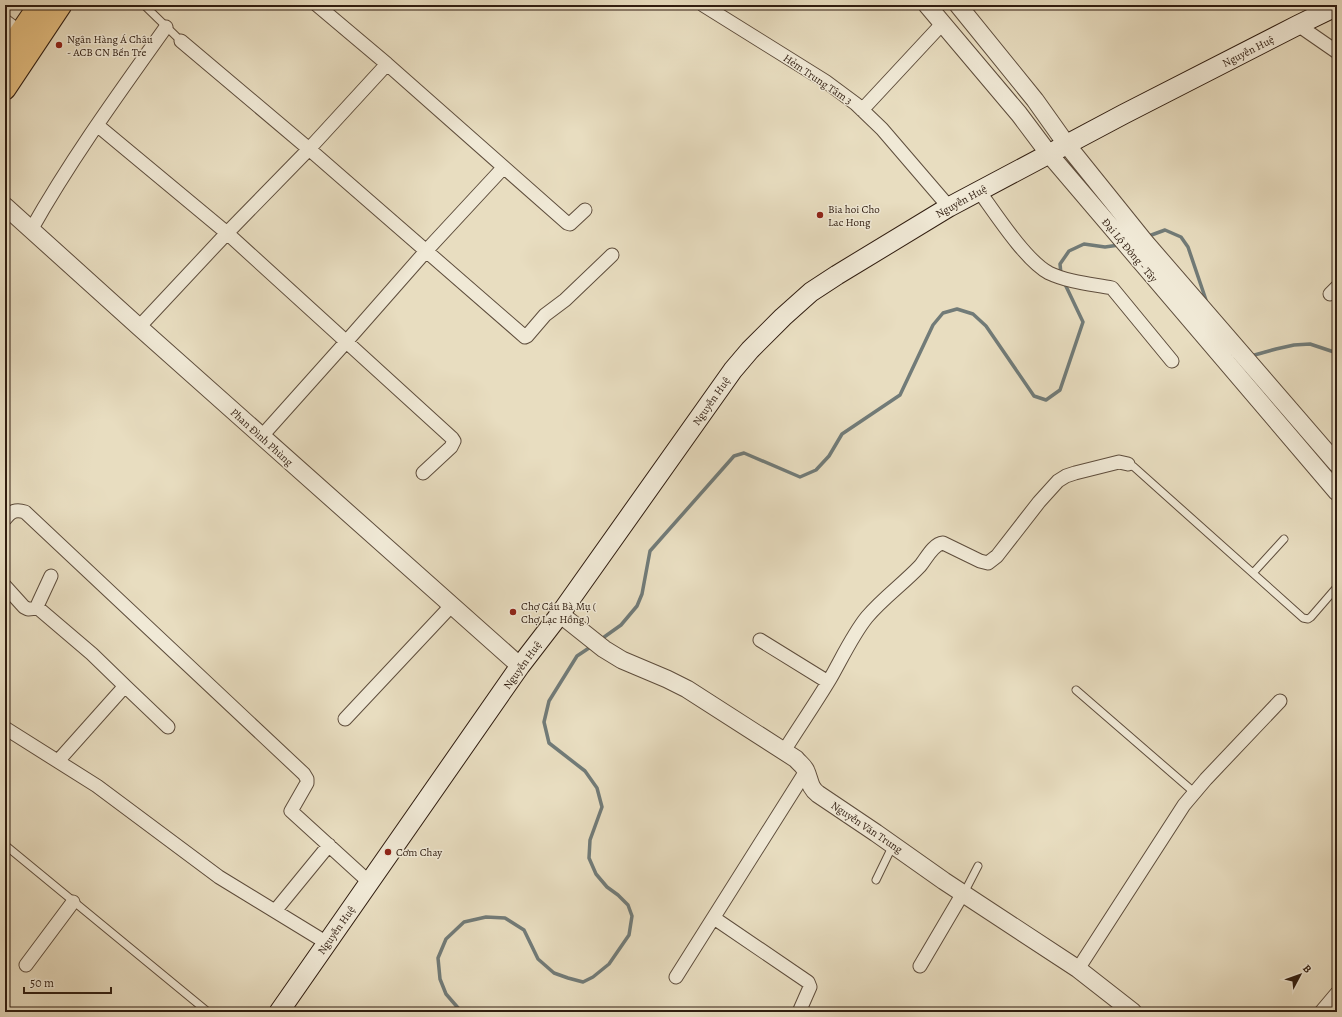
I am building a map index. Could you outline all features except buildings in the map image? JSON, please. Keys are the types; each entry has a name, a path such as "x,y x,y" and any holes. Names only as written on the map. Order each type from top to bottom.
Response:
{"main road":[{"path":"5,55 40,5"},
{"path":"5,89 21,32 61,5"},
{"name":"Nguyễn Huệ","path":"279,1012 520,666 560,614 733,370 750,350 783,317 811,292 949,207 1337,6"}],"street":[{"path":"317,5 387,64 566,223 570,224 585,210"},
{"name":"Hẻm Trung Tâm 3","path":"703,5 825,82 862,110 882,129 949,207"},
{"name":"Đại Lộ Đông - Tây","path":"927,5 1019,114 1049,154 1337,492"},
{"name":"Đại Lộ Đông - Tây","path":"959,6 1035,100 1067,145 1141,237 1337,464"},
{"path":"862,110 942,24"},
{"path":"1298,25 1337,52"},
{"path":"31,230 54,190 97,125 166,27"},
{"path":"181,41 309,149 524,337 527,336 545,315 565,300 612,255"},
{"path":"139,327 227,233 309,149 387,64"},
{"path":"97,125 227,233 452,438 454,441 451,447 423,473"},
{"path":"261,437 426,251 503,168"},
{"path":"979,191 1027,253 1048,272 1065,279 1112,288 1172,361"},
{"name":"Phan Đình Phùng","path":"5,206 261,437 520,666"},
{"path":"784,751 867,617 908,578 940,543 946,544 980,562 988,563 997,556 1039,502 1058,481 1075,473 1119,462 1128,464"},
{"path":"6,514 15,510 25,512 304,774 307,778 307,783 291,811 369,882"},
{"path":"38,608 38,604 51,576"},
{"path":"5,586 24,607 28,609 38,608 92,654 168,727"},
{"path":"345,719 451,606"},
{"name":"Nguyễn Văn Trung","path":"560,614 583,634 604,649 622,660 687,689 796,759 806,771 809,783 814,791 1078,969 1133,1012"},
{"path":"760,640 828,682"},
{"path":"58,762 125,686"},
{"path":"1078,969 1184,804 1280,702"},
{"path":"5,728 123,804 219,877 327,943"},
{"path":"676,977 806,771"},
{"path":"275,911 329,845"},
{"path":"920,966 964,893"},
{"path":"26,965 73,902"},
{"path":"714,918 808,982 810,987 799,1012"},
{"path":"1321,1012 1337,993"}],"lane":[{"path":"144,5 181,41"},
{"path":"1128,464 1134,467 1304,618 1308,619 1311,617 1337,587"},
{"path":"1253,573 1284,539"},
{"path":"1076,690 1194,793"},
{"path":"876,880 893,844"},
{"path":"5,845 208,1012"},
{"path":"964,893 978,866"}],"waterway":[{"path":"1146,237 1165,230 1181,237 1188,247 1207,303"},
{"path":"1061,274 1060,264 1069,251 1084,244 1105,247 1119,245"},
{"path":"600,640 621,625 637,606 642,594 650,551 734,456 744,453 800,477 816,470 829,456 842,434 900,395 933,325 943,313 957,309 973,314 986,326 1034,396 1046,400 1060,390 1083,322 1064,282"},
{"path":"1251,356 1294,345 1310,344 1337,353"},
{"path":"465,1012 459,1009 446,994 440,979 438,958 446,939 464,922 486,917 505,918 524,930 538,959 554,973 583,982 593,977 609,964 629,935 632,916 628,905 607,887 596,874 589,858 590,840 602,807 597,788 585,771 549,743 544,722 549,701 577,656 592,646"}],"place":[{"name":"Ngân Hàng Á Châu - ACB CN Bến Tre","path":"59,45"},
{"name":"Bia hoi Cho Lac Hong","path":"820,215"},
{"name":"Chợ Cầu Bà Mụ ( Chợ Lạc Hồng )","path":"513,612"},
{"name":"Cơm Chay","path":"388,852"}]}
